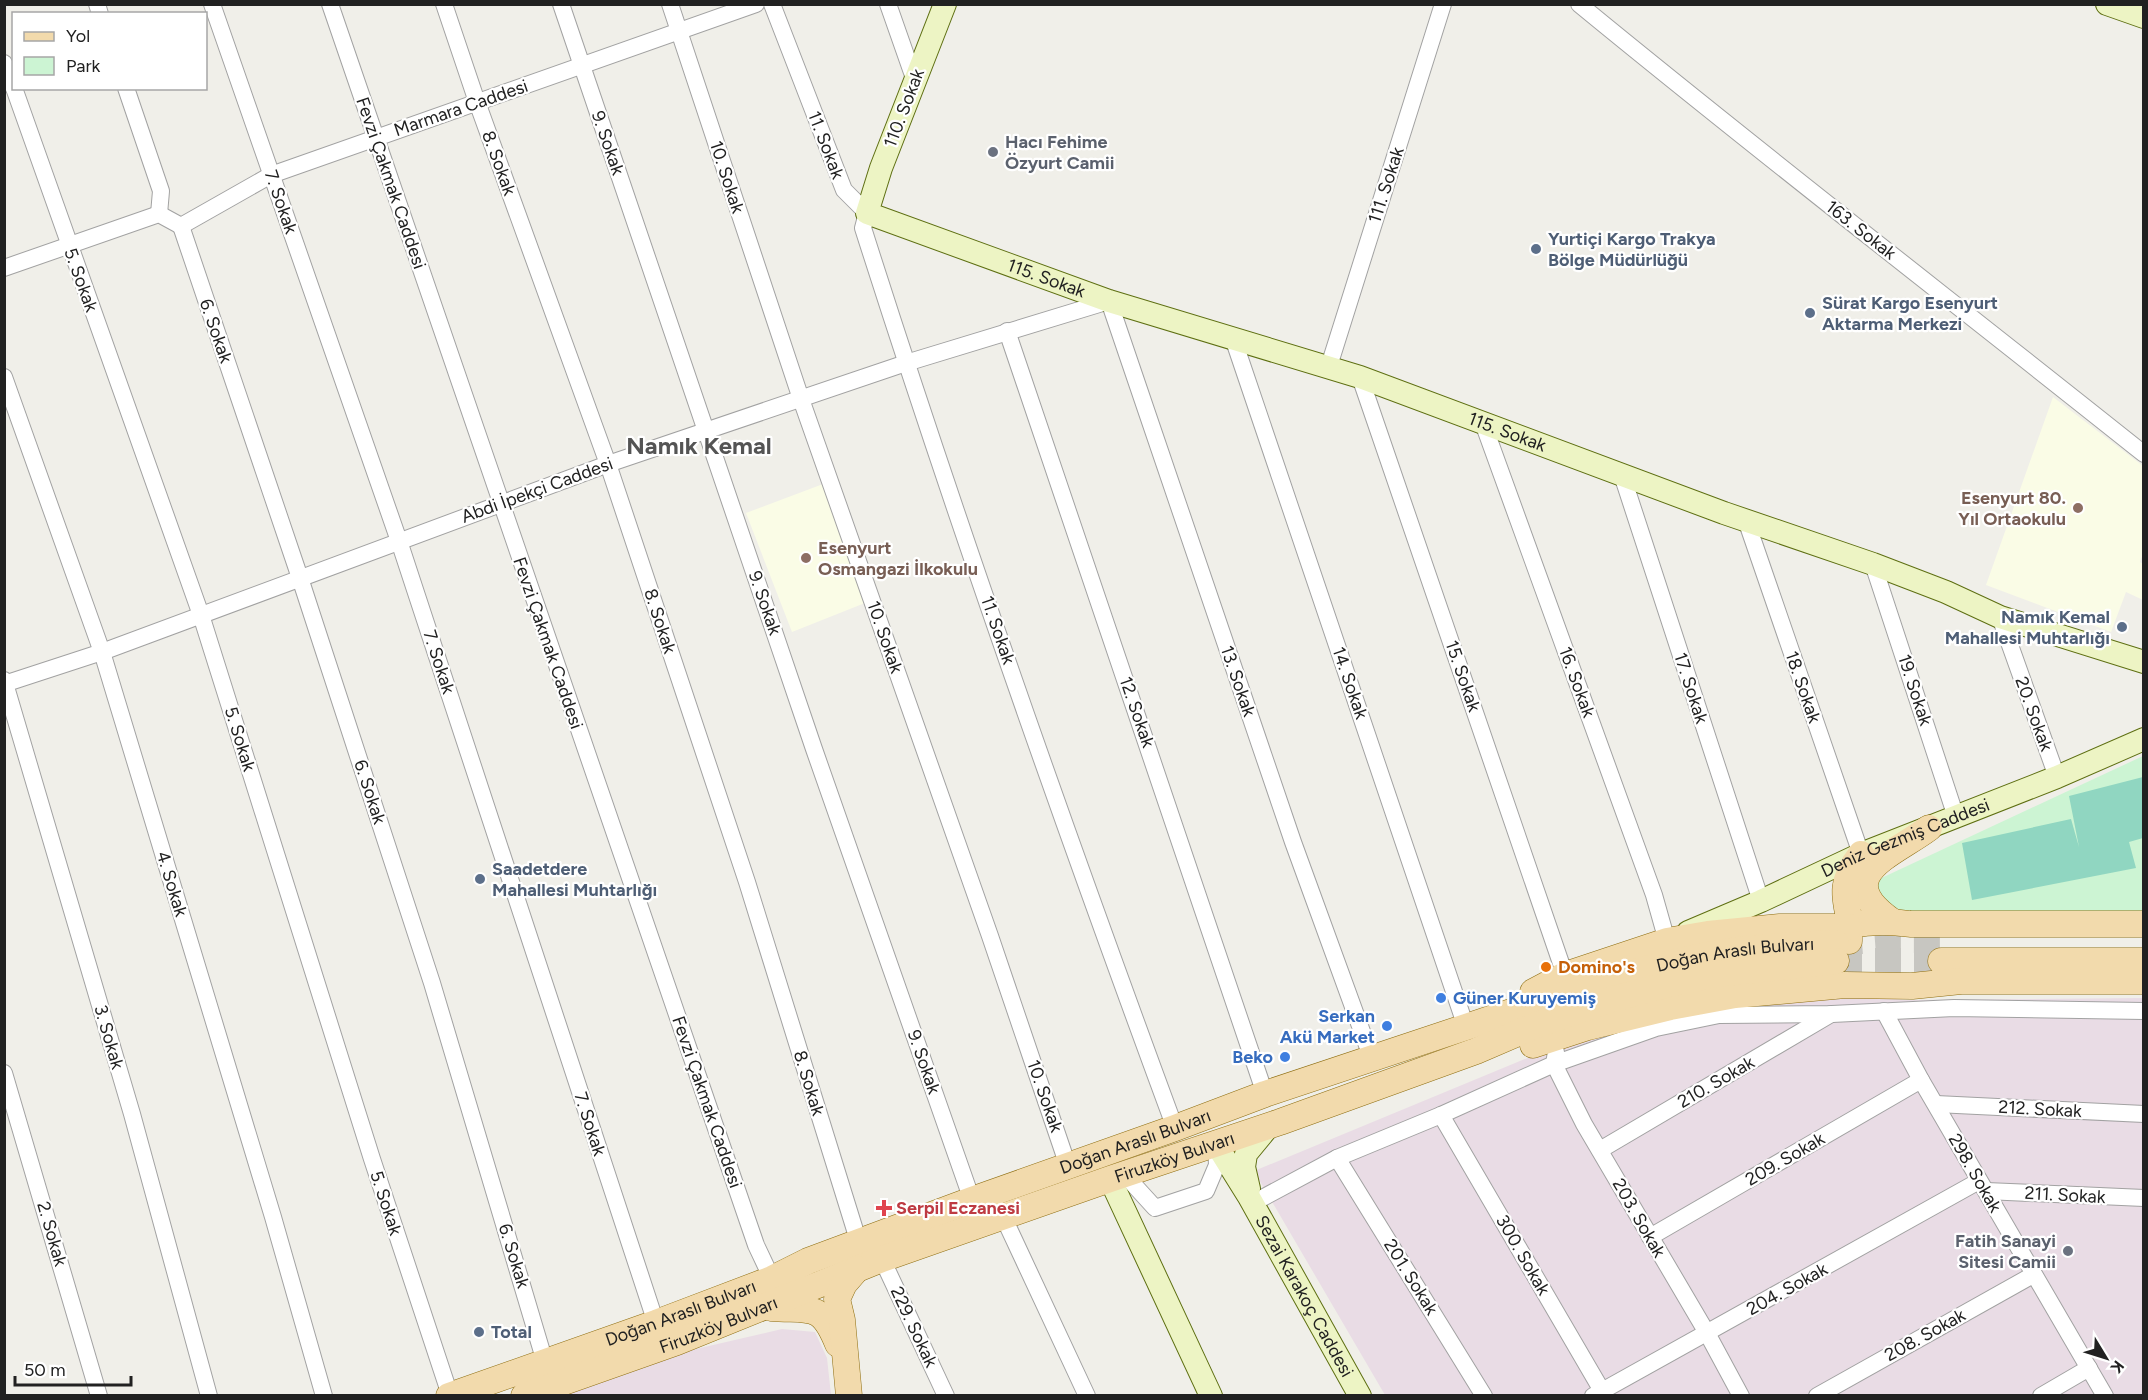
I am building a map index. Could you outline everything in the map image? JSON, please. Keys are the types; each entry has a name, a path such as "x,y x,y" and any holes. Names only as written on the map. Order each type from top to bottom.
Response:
{"main road":[{"path":"1918,986 1927,981 1936,957 1930,934 1925,928 1905,923 1876,910 1868,900 1866,890 1868,876 1874,864 1929,828"},
{"path":"1860,986 1854,981 1848,968 1843,939 1845,879 1861,854"},
{"path":"1466,1028 1565,975 1667,941 1708,934 1780,927 1843,939 1868,922 2144,924"},
{"path":"2144,938 1941,950 2144,961"},
{"name":"Doğan Araslı Bulvarı","path":"450,1395 656,1323 972,1200 1265,1094 1610,979 1660,964 1757,948 1843,939"},
{"name":"Firuzköy Bulvarı","path":"524,1395 677,1342 882,1259 1117,1176 1269,1126 1476,1051 1539,1024 1599,1003 1718,974 1843,939"},
{"path":"1476,1051 1525,1048 1558,1036 1670,1007 1735,995 1860,986 1918,986 1961,981 2144,981"},
{"path":"849,1395 842,1320 837,1299 844,1284 857,1269"},
{"path":"762,1307 811,1310 823,1316 832,1330 846,1364"}],"street":[{"name":"7. Sokak","path":"213,4 399,541 656,1323"},
{"name":"Fevzi Çakmak Caddesi","path":"330,4 756,1245 772,1279"},
{"name":"8. Sokak","path":"444,4 477,102 608,464 747,882 859,1243"},
{"name":"9. Sokak","path":"561,4 814,749 972,1200"},
{"name":"10. Sokak","path":"670,4 801,399 990,936 1068,1166"},
{"name":"Marmara Caddesi","path":"180,226 271,175 756,4"},
{"name":"11. Sokak","path":"772,4 844,190 867,213 863,228 906,363 1091,900 1175,1128"},
{"path":"888,4 915,81"},
{"name":"110. Sokak","path":"867,213 881,168 945,4"},
{"name":"111. Sokak","path":"1329,366 1443,4"},
{"name":"163. Sokak","path":"1579,4 1714,115 2144,454"},
{"path":"2107,4 2144,17"},
{"name":"5. Sokak","path":"4,63 12,83"},
{"name":"5. Sokak","path":"15,90 201,615 372,1160 450,1395"},
{"path":"127,90 161,191 159,214"},
{"name":"115. Sokak","path":"867,213 1109,301 1200,330 1329,366 1622,475 1873,564 1946,592 2000,617 2144,662"},
{"path":"4,268 159,214 180,226"},
{"name":"6. Sokak","path":"180,226 300,578 432,983 546,1362"},
{"name":"Abdi İpekçi Caddesi","path":"5,683 102,652 608,464 906,363 1109,301"},
{"name":"13. Sokak","path":"1109,301 1293,842 1372,1059"},
{"name":"12. Sokak","path":"1007,331 1265,1094"},
{"name":"14. Sokak","path":"1233,338 1466,1028"},
{"name":"4. Sokak","path":"4,377 102,652 266,1194 324,1395"},
{"name":"15. Sokak","path":"1360,377 1565,975"},
{"name":"16. Sokak","path":"1483,423 1654,895 1667,941"},
{"name":"17. Sokak","path":"1622,475 1761,901"},
{"name":"18. Sokak","path":"1746,520 1861,854"},
{"name":"19. Sokak","path":"1873,564 1956,817"},
{"name":"20. Sokak","path":"2000,617 2057,777"},
{"name":"3. Sokak","path":"5,683 132,1114 209,1395"},
{"name":"Deniz Gezmiş Caddesi","path":"1667,941 1761,901 1861,854 2057,777 2144,739"},
{"path":"1251,1200 1337,1158 1441,1115 1554,1064 1656,1028 1719,1016 1832,1014 1954,1008 2144,1011"},
{"name":"298. Sokak","path":"1884,1011 2033,1275 2105,1395"},
{"name":"210. Sokak","path":"1600,1150 1832,1014"},
{"path":"1554,1064 1558,1036"},
{"path":"1525,1048 1554,1064"},
{"name":"203. Sokak","path":"1554,1064 1584,1124 1741,1395"},
{"name":"2. Sokak","path":"4,1073 99,1395"},
{"name":"209. Sokak","path":"1650,1237 1921,1080"},
{"name":"212. Sokak","path":"1936,1104 2144,1114"},
{"name":"300. Sokak","path":"1441,1115 1600,1394"},
{"path":"1251,1200 1249,1181 1244,1167 1246,1154 1269,1126"},
{"path":"1216,1144 1251,1200"},
{"path":"1117,1176 1155,1208 1206,1191 1216,1166 1216,1144"},
{"name":"201. Sokak","path":"1337,1158 1484,1395"},
{"path":"1117,1176 1211,1395"},
{"name":"211. Sokak","path":"1983,1186 2144,1198"},
{"name":"204. Sokak","path":"1600,1394 1707,1333 1983,1186"},
{"name":"Sezai Karakoç Caddesi","path":"1251,1200 1360,1395"},
{"path":"1003,1216 1087,1395"},
{"name":"229. Sokak","path":"882,1259 946,1395"},
{"name":"208. Sokak","path":"1816,1395 2033,1275"},
{"path":"2041,1395 2089,1368"}],"shaded area":[{"name":"Esenyurt 80. Yıl Ortaokulu","path":"2053,397 2143,466 2144,551 2140,562 2143,564 2143,600 2126,592 2111,632 1986,585"},
{"name":"Esenyurt Osmangazi İlkokulu","path":"823,484 865,603 792,632 746,513"},
{"path":"1840,994 1906,1000 2143,998 2143,1395 1385,1395 1254,1171 1571,1040 1668,1011"},
{"path":"782,1329 815,1332 827,1358 831,1395 564,1396 657,1358"}],"green space":[{"path":"2143,756 2143,915 1904,913 1878,903 1875,881"},
{"path":"2143,777 2143,838 2129,842 2136,868 1972,900 1962,843 2071,819 2079,847 2069,796"}],"tunnel":[{"path":"1836,943 1876,940 1941,940"},
{"path":"1836,961 1941,961"}],"place":[{"name":"Hacı Fehime Özyurt Camii","path":"993,152"},
{"name":"Yurtiçi Kargo Trakya Bölge Müdürlüğü","path":"1536,249"},
{"name":"Sürat Kargo Esenyurt Aktarma Merkezi","path":"1810,313"},
{"name":"Esenyurt 80. Yıl Ortaokulu","path":"2078,508"},
{"name":"Esenyurt Osmangazi İlkokulu","path":"806,558"},
{"name":"Namık Kemal Mahallesi Muhtarlığı","path":"2122,627"},
{"name":"Saadetdere Mahallesi Muhtarlığı","path":"480,879"},
{"name":"Domino's","path":"1546,967"},
{"name":"Güner Kuruyemiş","path":"1441,998"},
{"name":"Serkan Akü Market","path":"1387,1026"},
{"name":"Beko","path":"1285,1057"},
{"name":"Serpil Eczanesi","path":"884,1208"},
{"name":"Fatih Sanayi Sitesi Camii","path":"2068,1251"},
{"name":"Total","path":"479,1332"}],"district":[{"name":"Namık Kemal","path":"699,446"}]}
